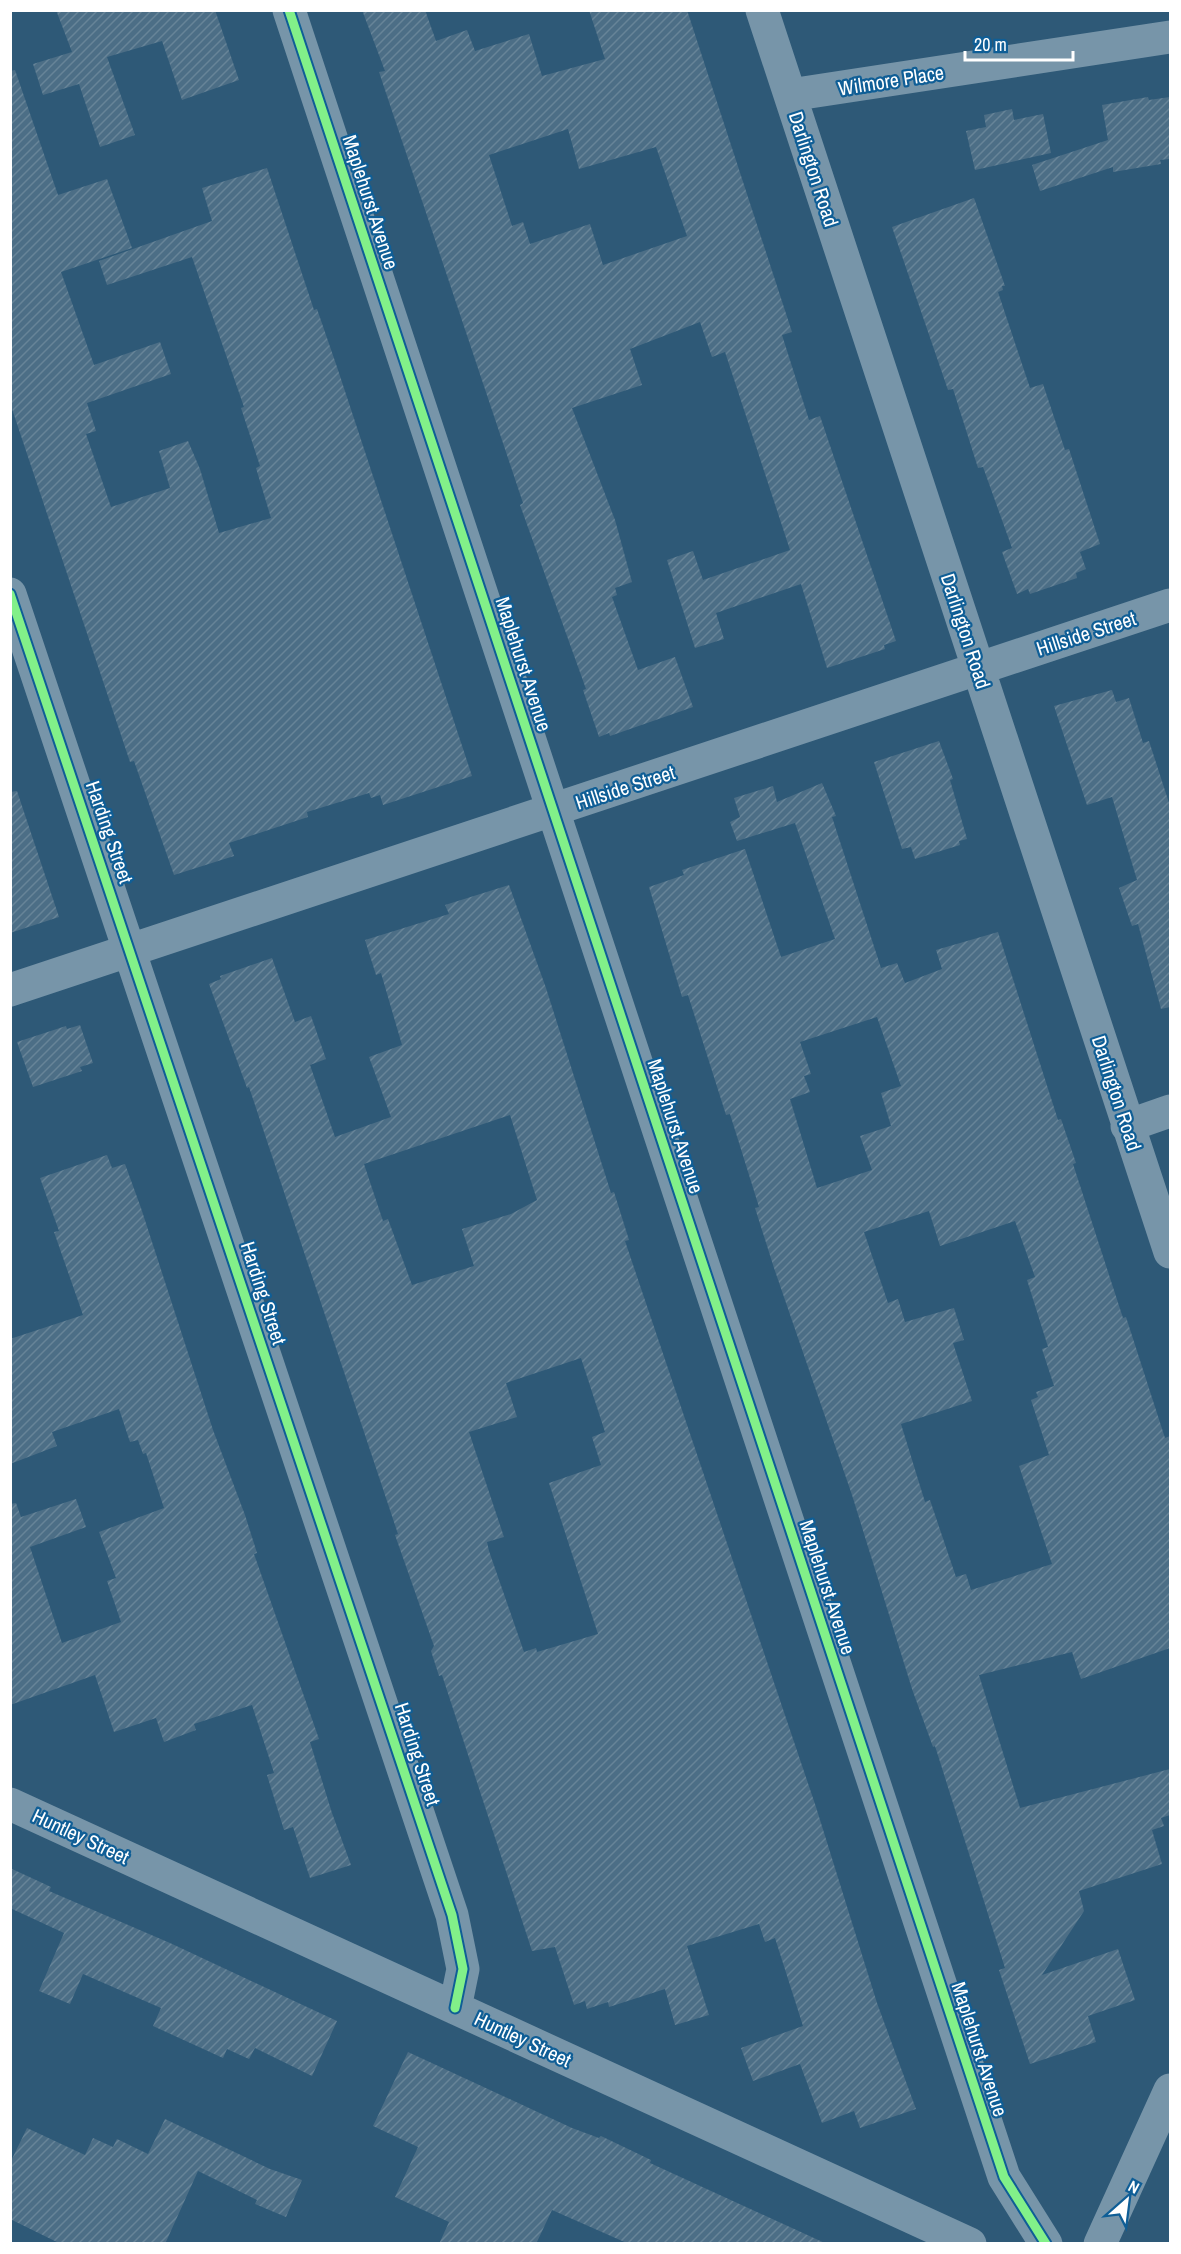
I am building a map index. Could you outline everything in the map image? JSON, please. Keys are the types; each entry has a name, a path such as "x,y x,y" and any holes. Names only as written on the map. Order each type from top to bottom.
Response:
{"street":[{"name":"Maplehurst Avenue","path":"289,10 1004,2178 1046,2244"},
{"name":"Darlington Road","path":"762,10 1170,1252"},
{"name":"Wilmore Place","path":"790,95 1170,37"},
{"name":"Harding Street","path":"10,594 452,1915 464,1969 455,2007"},
{"name":"Hillside Street","path":"10,990 553,812 1170,605"},
{"path":"1127,1125 1170,1111"},
{"name":"Huntley Street","path":"10,1804 969,2244"},
{"path":"1100,2244 1170,2090"}],"building":[{"path":"56,10 215,10 239,80 182,100 162,41 107,57 135,135 100,147 79,84 43,95 33,64 72,52"},
{"path":"362,10 425,10 436,41 467,30 475,51 529,34 542,76 605,59 589,10 687,10 792,332 782,335 809,420 820,416 896,641 884,645 885,649 827,668 801,584 716,613 724,639 695,648 667,560 693,551 703,580 790,550 725,352 712,357 700,322 630,349 642,385 572,408 615,520 632,582 615,588 617,595 612,597 638,670 675,657 693,707 610,736 609,733 599,737 583,690 586,689 520,505 523,503 379,72 385,71","holes":["568,129 579,169 656,147 687,236 603,265 590,224 530,244 523,222 512,226 489,155"]},
{"path":"15,70 58,195 107,179 132,248 61,272 94,365 160,342 171,374 87,403 96,431 86,434 111,507 170,488 159,451 188,441 200,469 219,533 271,518 256,468 260,466 241,408 244,407 192,257 107,285 99,261 212,221 202,188 267,168 314,310 317,309 337,367 472,776 383,805 380,795 371,798 369,793 307,812 308,817 229,843 234,856 174,875 134,761 130,762 10,403 10,71"},
{"path":"1148,97 1149,100 1170,97 1170,159 1160,160 1161,164 1113,172 1113,167 1040,191 1032,165 1108,140 1102,105"},
{"path":"1012,109 1014,120 1043,114 1051,153 975,170 966,131 986,127 984,115"},
{"path":"974,198 1005,286 1002,286 1003,290 998,292 1030,388 1043,384 1065,450 1069,449 1100,544 1080,552 1086,569 1076,573 1077,578 1030,594 1028,589 1017,594 1002,552 1012,548 983,467 978,468 953,389 948,390 892,227"},
{"path":"1112,690 1116,702 1129,698 1143,743 1149,741 1170,806 1170,1007 1161,1009 1138,924 1132,926 1119,888 1137,880 1112,797 1087,805 1054,706"},
{"path":"939,741 953,779 950,780 967,839 959,841 960,845 915,859 911,847 902,849 874,762"},
{"path":"822,783 836,816 832,817 881,968 897,963 905,983 942,969 936,950 998,932 1058,1120 1061,1119 1076,1163 1073,1164 1123,1318 1126,1317 1165,1438 1170,1436 1170,1648 1081,1679 1072,1652 979,1675 1020,1808 1170,1769 1170,1815 1161,1818 1164,1826 1152,1830 1162,1864 1079,1891 1084,1911 1042,1975 1118,1949 1135,2000 1088,2016 1096,2042 1030,2064 999,1970 1005,1968 935,1746 933,1747 912,1689 852,1495 774,1268 755,1208 759,1207 730,1114 726,1115 688,995 682,997 649,887 684,875 682,870 745,849 781,957 835,939 795,823 737,841 730,822 740,817 734,798 773,786 777,802","holes":["877,1017 901,1086 881,1093 891,1126 860,1136 872,1170 817,1188 790,1099 810,1092 804,1076 811,1074 800,1042","929,1211 940,1246 1015,1221 1035,1277 1027,1280 1048,1347 1042,1349 1054,1386 1036,1392 1038,1397 1031,1400 1049,1455 1019,1466 1052,1564 971,1590 966,1574 956,1577 930,1500 925,1502 901,1424 972,1401 953,1343 964,1340 954,1308 905,1322 898,1299 888,1303 864,1232"]},
{"path":"17,791 59,917 10,933 10,792"},
{"path":"509,885 546,988 611,1193 614,1192 629,1240 625,1241 816,1807 877,2003 916,2109 860,2128 854,2111 822,2123 800,2064 753,2081 741,2048 803,2026 775,1938 765,1942 759,1924 687,1946 709,2015 675,2025 665,1989 609,2007 608,2002 587,2009 585,2001 574,2005 555,1947 532,1951 442,1675 439,1676 431,1651 434,1646 395,1535 398,1534 249,1087 247,1088 209,984 221,979 220,976 272,958 295,1022 311,1016 326,1059 310,1065 335,1137 391,1117 369,1057 402,1045 381,973 376,975 365,940 449,914 445,905","holes":["510,1115 537,1200 511,1214 462,1229 474,1266 412,1285 388,1219 383,1221 364,1164","581,1358 605,1432 592,1437 601,1465 549,1483 598,1634 537,1652 536,1648 524,1652 489,1551 487,1542 504,1537 469,1432 517,1417 506,1383"]},
{"path":"80,1025 93,1063 80,1067 82,1071 33,1087 17,1042 66,1026 67,1029"},
{"path":"107,1155 112,1168 125,1164 141,1208 213,1430 245,1515 257,1553 254,1554 319,1739 310,1742 351,1865 310,1878 293,1827 284,1830 267,1775 274,1773 252,1705 194,1724 196,1730 164,1742 156,1718 114,1732 95,1675 10,1705 10,1504 16,1503 21,1517 76,1499 86,1527 30,1547 62,1643 121,1622 107,1581 116,1578 99,1532 164,1508 146,1453 143,1454 138,1440 130,1442 119,1409 52,1432 57,1446 10,1464 10,1339 83,1315 54,1232 59,1231 40,1178"},
{"path":"10,1868 51,1887 49,1891 170,1943 337,2021 312,2076 255,2048 249,2059 227,2049 223,2058 153,2026 161,2008 83,1974 70,2004 39,1991 64,1933 10,1908"},
{"path":"408,2052 572,2128 599,2138 601,2136 651,2160 650,2163 827,2244 629,2244 552,2210 536,2244 439,2244 449,2222 395,2197 418,2147 373,2126"},
{"path":"165,2119 270,2169 302,2180 286,2217 255,2204 257,2200 198,2171 165,2244 61,2244 10,2219 10,2163 27,2128 85,2155 93,2138 113,2147 117,2139 148,2154"}],"cycle path":[{"path":"289,10 1004,2177 1046,2244"},
{"path":"10,594 452,1915 463,1969 455,2008"}]}
